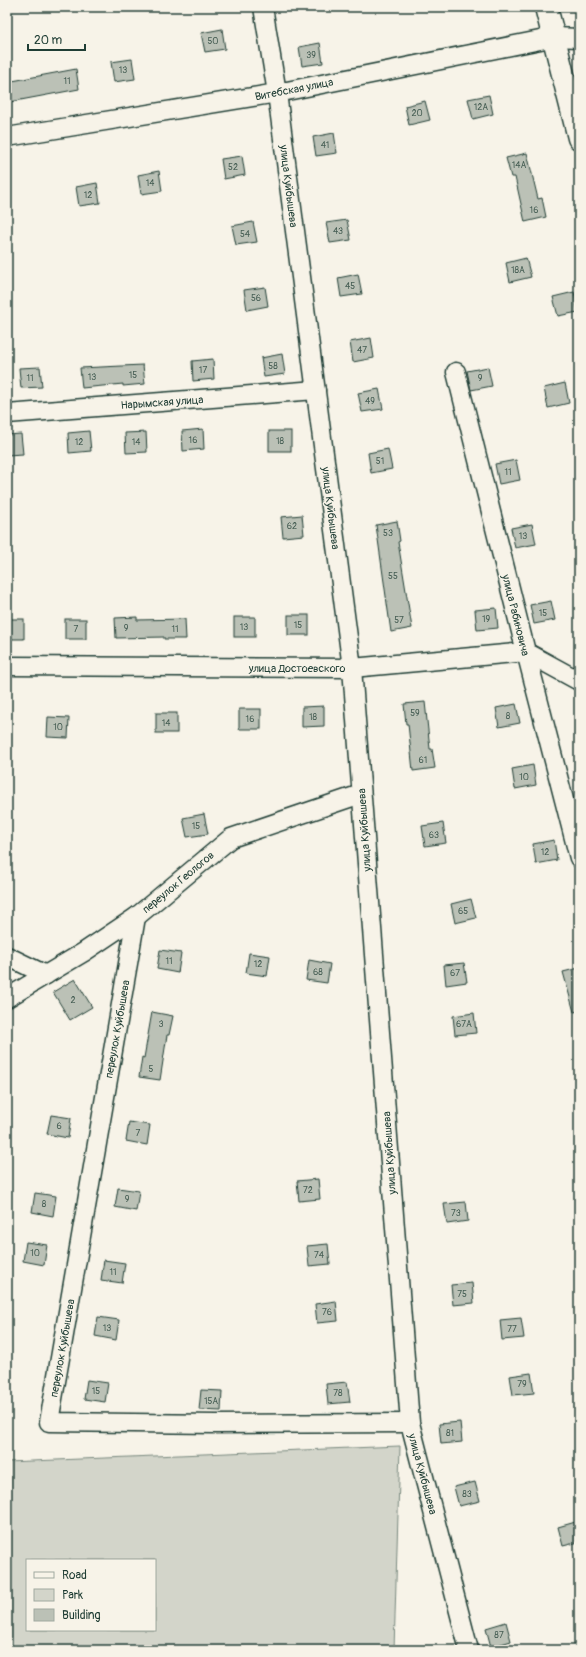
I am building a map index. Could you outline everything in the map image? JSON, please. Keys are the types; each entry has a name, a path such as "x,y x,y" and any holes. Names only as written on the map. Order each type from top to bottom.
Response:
{"street":[{"name":"улица Куйбышева","path":"263,7 277,93 352,668 410,1423 469,1650"},
{"path":"546,7 555,37 579,138"},
{"name":"Витебская улица","path":"7,137 277,93 555,37 579,38"},
{"name":"улица Рабиновича","path":"456,372 579,858"},
{"name":"Нарымская улица","path":"7,414 316,390"},
{"path":"526,652 579,681"},
{"name":"улица Достоевского","path":"7,666 352,668 526,652"},
{"name":"переулок Геологов","path":"7,998 84,952 136,917 231,838 361,794"},
{"name":"переулок Куйбышева","path":"136,917 49,1422 216,1424 410,1423"},
{"path":"7,956 46,975"}],"green space":[{"path":"400,1446 394,1650 7,1650 7,1462"}],"building":[{"path":"222,29 225,49 205,52 201,33"},
{"path":"320,43 323,63 302,66 299,47"},
{"path":"132,59 135,79 114,82 111,62"},
{"path":"76,69 79,89 10,102 7,82"},
{"path":"489,95 493,114 473,119 468,99"},
{"path":"425,101 430,120 409,125 405,106"},
{"path":"334,133 337,153 316,156 313,137"},
{"path":"527,153 538,199 542,198 546,217 525,222 515,177 511,177 506,158"},
{"path":"242,156 245,175 224,179 221,159"},
{"path":"159,171 162,191 141,194 138,175"},
{"path":"97,183 100,203 79,206 76,187"},
{"path":"347,220 351,240 330,243 326,223"},
{"path":"253,222 257,242 236,245 232,226"},
{"path":"526,258 531,277 510,282 506,263"},
{"path":"358,274 362,294 341,297 338,278"},
{"path":"265,287 268,306 247,310 244,290"},
{"path":"574,292 578,312 558,316 553,297"},
{"path":"371,338 374,358 353,362 350,342"},
{"path":"282,354 285,374 264,377 261,358"},
{"path":"213,359 214,379 193,381 192,361"},
{"path":"143,365 145,384 123,386 123,384 82,388 80,368"},
{"path":"40,367 42,387 21,388 19,368"},
{"path":"488,367 492,386 471,390 467,371"},
{"path":"565,383 569,403 548,408 544,388"},
{"path":"379,389 383,409 362,412 358,393"},
{"path":"203,429 204,449 183,451 182,431"},
{"path":"89,431 91,451 69,453 68,433"},
{"path":"269,431 291,431 291,451 269,451"},
{"path":"146,432 147,452 126,453 125,433"},
{"path":"21,434 23,454 7,455 7,435"},
{"path":"388,449 392,469 371,473 368,453"},
{"path":"516,460 520,480 499,484 495,464"},
{"path":"302,515 304,535 283,537 281,517"},
{"path":"397,521 400,541 398,542 412,628 391,632 376,525"},
{"path":"532,524 536,544 515,548 511,528"},
{"path":"551,601 555,620 534,624 530,605"},
{"path":"496,608 498,628 477,630 475,610"},
{"path":"288,615 309,615 309,635 288,635"},
{"path":"137,617 137,620 185,619 186,639 164,639 164,637 116,638 115,618"},
{"path":"234,617 255,617 255,637 234,637"},
{"path":"7,619 24,619 24,639 7,639"},
{"path":"65,619 86,619 86,639 65,639"},
{"path":"425,702 430,749 432,749 435,768 413,771 408,724 406,724 404,704"},
{"path":"516,704 520,723 499,727 496,708"},
{"path":"324,706 324,726 302,727 302,707"},
{"path":"239,709 261,709 261,729 239,729"},
{"path":"156,713 177,713 177,733 156,733"},
{"path":"48,717 69,718 68,738 47,737"},
{"path":"533,765 536,785 515,789 512,769"},
{"path":"204,814 208,834 187,837 183,818"},
{"path":"443,823 446,843 425,846 422,826"},
{"path":"554,840 557,860 536,864 533,844"},
{"path":"471,899 476,918 455,923 451,904"},
{"path":"160,950 181,953 178,973 157,969"},
{"path":"249,953 270,956 267,976 246,973"},
{"path":"309,960 330,964 327,983 306,980"},
{"path":"464,963 467,982 446,985 444,965"},
{"path":"579,968 579,1011 574,1012 563,972"},
{"path":"75,979 92,1007 70,1020 53,992"},
{"path":"152,1012 173,1016 169,1035 167,1035 160,1080 139,1077"},
{"path":"474,1013 476,1033 455,1035 453,1016"},
{"path":"51,1115 71,1118 68,1138 47,1134"},
{"path":"129,1122 150,1125 147,1145 126,1141"},
{"path":"318,1179 320,1199 299,1201 297,1181"},
{"path":"118,1188 139,1191 136,1211 115,1207"},
{"path":"35,1193 56,1196 53,1216 32,1212"},
{"path":"466,1202 468,1221 447,1224 444,1204"},
{"path":"26,1242 47,1245 44,1265 23,1261"},
{"path":"328,1244 330,1264 309,1266 307,1246"},
{"path":"104,1260 125,1263 122,1283 101,1280"},
{"path":"472,1283 474,1303 453,1305 451,1285"},
{"path":"336,1301 338,1321 317,1323 315,1304"},
{"path":"98,1317 119,1320 116,1340 95,1336"},
{"path":"521,1318 524,1338 502,1340 500,1320"},
{"path":"531,1373 534,1393 513,1395 510,1376"},
{"path":"87,1380 108,1383 105,1402 84,1399"},
{"path":"347,1382 350,1402 328,1404 326,1384"},
{"path":"201,1390 222,1391 221,1411 199,1410"},
{"path":"460,1422 462,1442 441,1444 439,1424"},
{"path":"475,1482 480,1501 459,1506 454,1487"},
{"path":"579,1521 579,1542 563,1546 558,1527"},
{"path":"506,1622 511,1641 491,1647 486,1628"}]}
